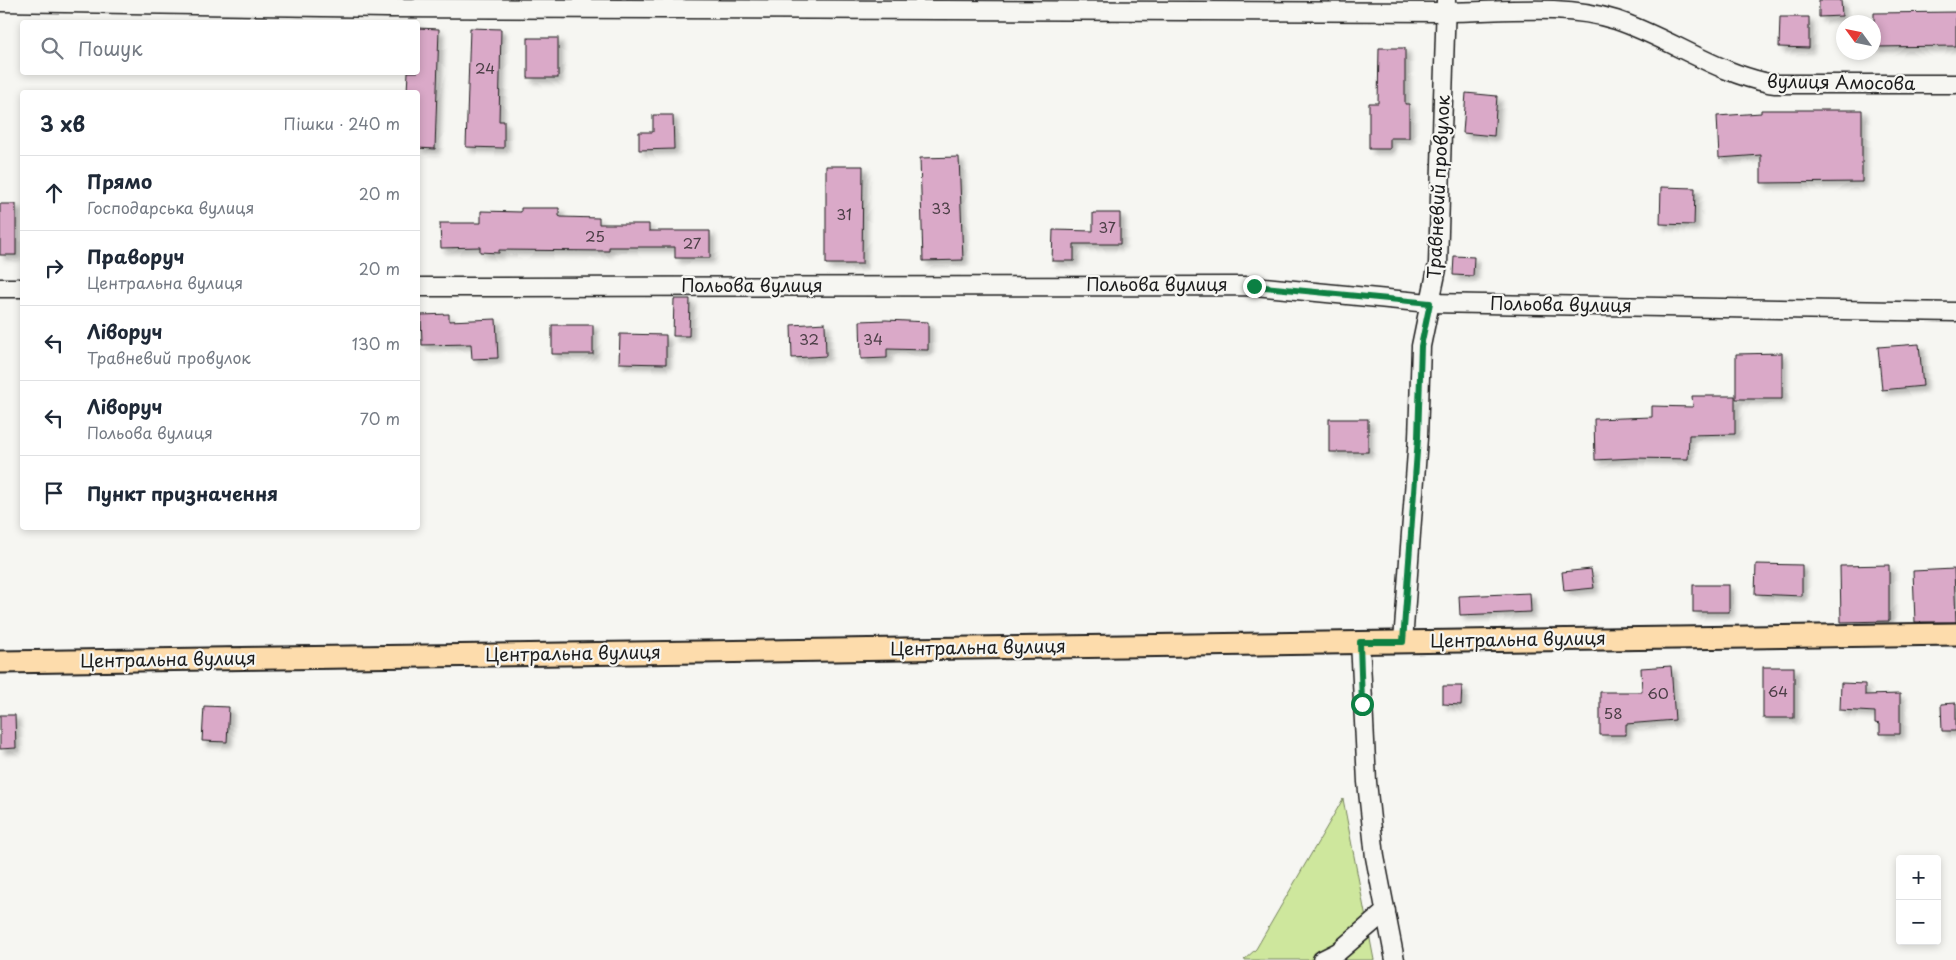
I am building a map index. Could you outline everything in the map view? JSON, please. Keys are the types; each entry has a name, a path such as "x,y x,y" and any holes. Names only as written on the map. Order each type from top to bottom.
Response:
{"main road":[{"name":"Центральна вулиця","path":"0,662 1956,634"}],"street":[{"name":"вулиця Амосова","path":"0,2 397,8 595,4 1446,6 1590,13 1643,31 1729,72 1774,84 1956,84"},
{"name":"Травневий провулок","path":"1403,642 1418,438 1421,346 1438,264 1446,6"},
{"name":"Польова вулиця","path":"420,287 1254,286 1430,303 1956,312"},
{"path":"0,288 20,288"},
{"path":"1360,642 1367,782 1375,857 1395,960"},
{"path":"1322,960 1338,952 1386,911"}],"green space":[{"path":"1343,799 1374,960 1244,960 1256,949"}],"building":[{"path":"1819,0 1841,0 1842,15 1819,17"},
{"path":"1956,12 1956,46 1881,47 1881,15 1874,15 1874,13"},
{"path":"1780,17 1809,17 1809,48 1779,47"},
{"path":"420,28 439,29 435,149 420,148 420,90 407,90 408,75 420,75"},
{"path":"470,28 501,29 499,121 504,121 504,148 466,147"},
{"path":"528,38 558,38 558,78 528,78"},
{"path":"1379,48 1405,48 1405,104 1409,104 1409,138 1390,138 1390,149 1369,149 1369,103 1378,103"},
{"path":"1466,93 1497,96 1494,136 1463,133"},
{"path":"1761,110 1862,110 1862,182 1761,183 1761,155 1719,158 1717,116 1761,113"},
{"path":"653,115 673,115 674,149 639,150 639,132 653,132"},
{"path":"959,157 963,260 923,261 920,158"},
{"path":"826,166 863,166 862,264 826,264"},
{"path":"1661,187 1695,188 1694,225 1660,224"},
{"path":"0,204 16,204 16,255 0,255"},
{"path":"521,208 559,208 559,216 561,217 599,218 599,224 649,224 649,231 710,231 710,258 675,258 675,247 609,247 609,251 499,250 499,253 480,252 480,247 441,248 440,223 481,223 481,211 521,212"},
{"path":"1093,213 1120,213 1120,244 1074,244 1074,261 1052,261 1053,230 1093,231"},
{"path":"1454,256 1474,257 1473,276 1453,275"},
{"path":"674,299 690,299 689,336 673,336"},
{"path":"449,314 449,321 496,319 498,358 472,359 471,344 422,345 421,315"},
{"path":"860,321 928,322 928,350 887,349 887,358 861,359"},
{"path":"825,323 826,356 792,358 791,325"},
{"path":"552,325 593,325 593,354 552,354"},
{"path":"620,334 666,335 666,364 619,363"},
{"path":"1919,344 1923,386 1882,390 1878,347"},
{"path":"1782,353 1782,399 1736,399 1736,354"},
{"path":"1692,396 1735,396 1735,434 1689,435 1688,459 1635,458 1595,460 1594,419 1652,417 1652,406 1693,407"},
{"path":"1329,419 1368,419 1368,452 1329,452"},
{"path":"1756,564 1802,565 1802,596 1755,594"},
{"path":"1889,565 1889,621 1841,622 1840,566"},
{"path":"1591,569 1594,588 1564,591 1562,572"},
{"path":"1954,569 1956,622 1915,622 1913,571"},
{"path":"1693,585 1729,585 1729,612 1693,612"},
{"path":"1530,593 1531,612 1460,615 1459,596"},
{"path":"1671,666 1675,720 1626,724 1626,735 1600,735 1600,692 1642,692 1641,668"},
{"path":"1763,667 1794,667 1794,718 1763,718"},
{"path":"1841,683 1865,684 1865,695 1900,694 1900,734 1880,734 1880,724 1875,723 1875,712 1840,710"},
{"path":"1443,686 1462,686 1461,705 1443,704"},
{"path":"1956,703 1956,731 1942,731 1941,704"},
{"path":"204,706 229,707 227,742 202,741"},
{"path":"0,715 15,715 16,748 0,749"}],"route":[{"path":"1254,286 1430,303 1421,346 1418,438 1403,642 1360,642 1362,704"}]}
